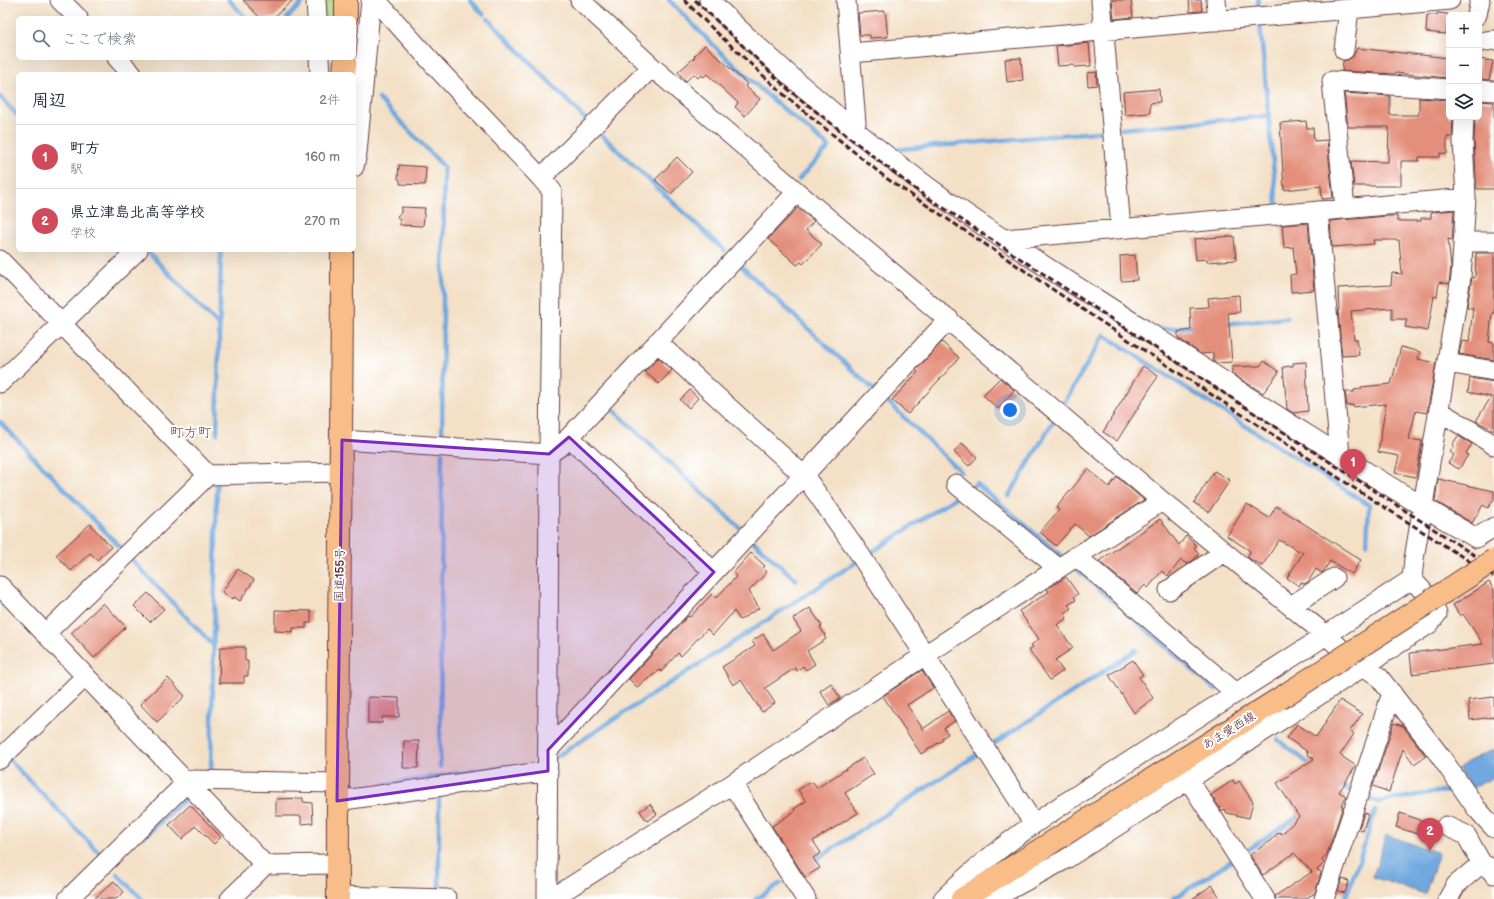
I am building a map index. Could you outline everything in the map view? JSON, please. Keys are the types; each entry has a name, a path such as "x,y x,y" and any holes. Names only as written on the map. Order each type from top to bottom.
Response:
{"main road":[{"path":"346,0 346,16"},
{"path":"344,72 345,60"},
{"name":"国道155号","path":"338,898 337,792 342,440 342,252"},
{"name":"あま愛西線","path":"962,899 1279,699 1494,560"}],"street":[{"path":"60,0 76,16"},
{"path":"316,0 316,16"},
{"path":"356,158 371,0"},
{"path":"376,0 436,67 552,191 547,899"},
{"path":"580,0 652,67 1162,501 1291,606 1348,655 1379,677 1450,770 1477,809 1494,828"},
{"path":"709,0 779,66 854,130 929,188 1005,239 1423,507 1476,538 1494,527"},
{"path":"846,0 856,123 854,130"},
{"path":"1101,0 1121,228"},
{"path":"1216,0 1218,21"},
{"path":"851,54 1349,9 1390,3 1450,0"},
{"path":"1478,12 1480,0"},
{"path":"1344,50 1349,9"},
{"path":"1482,42 1494,40"},
{"path":"119,60 130,72"},
{"path":"319,60 320,72"},
{"path":"541,178 652,67"},
{"path":"1345,208 1332,81 1446,89"},
{"path":"1482,90 1494,91"},
{"path":"992,899 1066,859 1364,667 1429,624 1437,614 1432,600 1412,579 1414,559 1461,277 1466,198 1463,141 1464,120"},
{"path":"342,440 549,454 562,445 798,192"},
{"path":"1005,239 1466,198"},
{"path":"1318,211 1340,455"},
{"path":"1463,242 1494,242"},
{"path":"0,383 136,252"},
{"path":"0,260 208,475"},
{"path":"548,750 949,320"},
{"path":"657,342 804,476 861,557 1034,824"},
{"path":"1447,362 1494,369"},
{"path":"1439,411 1494,445"},
{"path":"569,437 714,572"},
{"path":"45,634 208,475 341,472"},
{"path":"962,489 1067,563 1236,693"},
{"path":"551,899 732,784 925,655 1162,501"},
{"path":"1169,590 1224,552"},
{"path":"1291,606 1334,578"},
{"path":"943,899 966,876 1034,824 1327,636 1412,579"},
{"path":"0,586 265,865"},
{"path":"0,759 86,676"},
{"path":"1324,899 1354,804 1392,693"},
{"path":"68,899 187,782 194,780 337,792 548,770"},
{"path":"1188,779 1265,899"},
{"path":"732,784 806,899"},
{"path":"1446,826 1466,835 1488,868 1456,885 1448,899"},
{"path":"230,899 265,865 337,864"},
{"path":"338,898 447,899"}],"highlighted area":[{"path":"569,437 714,572 548,750 548,771 337,801 342,440 549,454"}],"green space":[{"path":"324,0 338,0 337,16 325,16"}],"water":[{"path":"1494,749 1494,777 1472,788 1458,769 1467,762"},
{"path":"1386,835 1439,853 1425,894 1373,877"}],"building":[{"path":"243,0 293,0 275,16 258,16"},
{"path":"1112,0 1131,0 1133,17 1114,19"},
{"path":"1189,0 1201,0 1202,11 1190,12"},
{"path":"885,11 888,37 870,38 870,35 860,35 858,13"},
{"path":"1437,13 1446,14 1446,34 1426,32 1427,15 1437,15"},
{"path":"1089,43 1091,66 1058,66 1056,46"},
{"path":"705,45 747,84 745,86 760,99 745,116 735,107 738,103 707,74 704,77 701,75 698,78 694,74 686,81 678,72 695,57 694,56"},
{"path":"1357,48 1446,58 1446,78 1395,73 1342,71 1343,61 1353,57"},
{"path":"1021,58 1023,80 1007,82 1005,59"},
{"path":"1482,59 1493,61 1489,80 1482,79"},
{"path":"1096,72 1097,85 1088,86 1087,73"},
{"path":"1159,89 1160,102 1150,103 1150,113 1125,115 1123,92"},
{"path":"1344,93 1390,96 1390,115 1419,115 1419,98 1446,100 1446,120 1453,120 1452,137 1447,137 1447,154 1440,153 1440,157 1419,157 1419,161 1401,161 1401,186 1354,186 1351,161 1388,162 1389,127 1348,127"},
{"path":"1482,101 1494,102 1494,189 1477,189 1474,141 1475,120 1482,120"},
{"path":"1306,121 1307,128 1313,128 1314,141 1327,140 1333,198 1322,199 1321,186 1284,190 1280,123"},
{"path":"677,157 692,172 671,194 655,180"},
{"path":"399,165 426,167 425,185 400,184 400,180 398,179"},
{"path":"401,207 425,208 423,226 400,225 400,221 397,216 401,213"},
{"path":"798,208 814,221 806,230 822,244 803,264 801,262 797,265 768,239"},
{"path":"1454,210 1452,240 1448,239 1451,266 1449,284 1439,282 1437,297 1434,296 1428,331 1405,327 1407,319 1392,319 1392,308 1351,311 1354,339 1357,339 1359,355 1342,356 1338,310 1338,288 1391,285 1392,273 1402,274 1399,240 1373,240 1374,244 1332,247 1330,221 1397,216 1397,221 1421,221 1421,218 1431,218 1431,212"},
{"path":"1308,223 1314,290 1291,292 1290,275 1296,274 1293,247 1284,248 1282,225"},
{"path":"1234,236 1236,260 1207,262 1207,259 1196,260 1194,239"},
{"path":"1476,253 1494,253 1494,313 1492,313 1489,342 1494,343 1494,360 1459,354 1462,341 1469,342 1473,308 1467,307 1472,277 1475,278"},
{"path":"1135,255 1137,280 1121,281 1120,256"},
{"path":"1239,295 1240,312 1228,313 1232,362 1217,363 1213,361 1213,353 1201,354 1178,338 1178,332 1191,330 1190,308 1209,307 1208,298"},
{"path":"942,342 959,358 908,414 892,400 918,372 916,370"},
{"path":"1401,347 1420,352 1418,359 1436,363 1427,413 1416,411 1409,439 1422,441 1416,477 1395,473 1399,456 1378,452 1386,404 1353,407 1353,405 1347,406 1345,392 1354,392 1354,390 1361,389 1361,387 1391,384"},
{"path":"658,358 672,370 659,384 645,372"},
{"path":"1264,361 1279,372 1263,393 1232,374 1232,367 1260,366"},
{"path":"1306,362 1308,411 1293,413 1287,409 1283,367 1293,366 1293,363"},
{"path":"1143,366 1158,376 1117,441 1103,432"},
{"path":"1000,378 1014,390 998,409 983,395"},
{"path":"1470,378 1494,382 1494,430 1476,421 1491,397 1468,392"},
{"path":"690,390 698,398 689,408 680,400"},
{"path":"1458,436 1472,444 1466,453 1468,455 1459,469 1448,463 1454,455 1450,452 1454,446 1452,445"},
{"path":"962,443 977,457 969,466 954,452"},
{"path":"1088,469 1109,487 1117,477 1144,500 1089,536 1075,524 1056,546 1040,532 1059,510 1056,508"},
{"path":"1214,471 1230,480 1209,512 1194,503"},
{"path":"1438,479 1494,491 1494,499 1488,508 1483,505 1472,523 1435,501"},
{"path":"1247,504 1269,518 1276,506 1361,560 1352,574 1330,561 1322,573 1316,569 1308,582 1304,584 1301,582 1299,586 1287,578 1303,553 1279,540 1262,566 1247,557 1250,552 1249,550 1227,536"},
{"path":"1160,519 1179,545 1186,536 1196,545 1194,548 1199,553 1194,560 1187,564 1181,560 1168,576 1162,571 1148,588 1145,585 1137,594 1099,561"},
{"path":"90,524 111,547 97,560 90,553 71,571 56,555"},
{"path":"751,553 765,566 763,568 767,572 749,591 759,608 740,620 734,611 713,635 707,629 681,656 678,653 661,672 660,670 637,687 629,679 688,616 690,617 712,594 716,598 735,578 736,576 733,573"},
{"path":"238,569 254,580 240,601 234,597 232,599 222,592"},
{"path":"1066,577 1078,594 1074,597 1076,600 1068,605 1071,608 1064,613 1067,618 1057,625 1073,648 1055,660 1063,671 1050,680 1029,650 1033,647 1031,645 1039,639 1019,611 1049,592 1047,589"},
{"path":"1489,582 1494,590 1494,664 1412,674 1410,653 1483,644 1463,614 1460,616 1453,605"},
{"path":"148,593 164,609 150,622 134,606"},
{"path":"103,603 126,627 94,658 71,633"},
{"path":"810,608 822,626 820,627 826,639 807,651 815,664 806,670 803,666 797,671 795,668 765,688 775,703 762,712 741,680 733,685 722,667 755,646 752,641 763,634 773,650 801,631 793,619"},
{"path":"275,610 311,611 311,623 306,623 306,628 293,628 293,632 275,631"},
{"path":"220,647 245,647 245,661 248,661 248,676 244,676 244,683 219,683"},
{"path":"1133,660 1143,675 1139,677 1153,698 1134,713 1109,675"},
{"path":"922,670 933,688 907,705 923,729 948,711 955,721 944,728 948,734 942,738 943,740 921,754 883,696"},
{"path":"168,678 185,696 157,722 140,704"},
{"path":"831,683 840,698 829,705 820,691"},
{"path":"368,697 399,698 399,717 382,717 382,723 368,723"},
{"path":"1494,697 1494,717 1470,720 1468,700"},
{"path":"1340,700 1362,714 1350,731 1354,734 1340,755 1356,766 1339,792 1346,796 1341,806 1343,806 1327,854 1322,860 1324,863 1317,870 1321,872 1315,893 1305,899 1276,899 1275,896 1312,872 1294,853 1263,875 1250,855 1270,841 1279,832 1282,834 1299,817 1277,783 1314,759 1307,754 1308,752 1287,738 1297,724 1316,737"},
{"path":"1394,723 1403,726 1426,756 1414,764 1403,749 1389,792 1373,786"},
{"path":"404,741 419,741 418,768 403,768"},
{"path":"863,758 874,774 845,793 858,813 813,841 821,853 813,858 820,868 805,877 772,826 795,811 794,809 806,801 798,790 810,782 811,784 813,782 817,788"},
{"path":"1233,780 1235,784 1239,781 1253,802 1249,818 1227,813 1224,809 1222,811 1211,795"},
{"path":"303,798 303,802 312,803 313,823 301,824 301,816 276,816 276,799"},
{"path":"650,804 657,814 647,821 640,811"},
{"path":"190,805 221,837 214,844 196,826 182,839 169,825"},
{"path":"1364,813 1368,814 1363,831 1358,830"},
{"path":"1400,813 1435,825 1438,834 1436,840 1396,827"},
{"path":"1342,879 1349,881 1345,893 1338,891"},
{"path":"114,881 124,892 116,899 94,899"},
{"path":"1212,885 1221,899 1192,899"}],"waterway":[{"path":"229,0 244,16"},
{"path":"470,0 483,14"},
{"path":"669,0 720,52 765,93 829,147 799,179"},
{"path":"1258,0 1259,11"},
{"path":"289,16 304,1"},
{"path":"488,19 590,124"},
{"path":"1260,23 1277,206"},
{"path":"0,97 16,114"},
{"path":"379,99 444,167 442,440"},
{"path":"1121,129 1269,116"},
{"path":"595,129 725,251"},
{"path":"891,150 1106,131"},
{"path":"148,252 220,327"},
{"path":"217,434 221,252"},
{"path":"740,265 875,391"},
{"path":"1223,324 1287,318"},
{"path":"1156,328 1157,330 1196,326"},
{"path":"1064,403 1104,335 1369,505 1367,544"},
{"path":"885,399 961,472"},
{"path":"607,404 744,532"},
{"path":"1009,496 1054,420"},
{"path":"0,422 123,550"},
{"path":"440,767 442,453"},
{"path":"211,771 217,483"},
{"path":"968,489 977,484 1065,559"},
{"path":"866,556 961,494"},
{"path":"753,541 796,580"},
{"path":"132,560 213,645"},
{"path":"553,759 858,561"},
{"path":"1072,565 1216,690"},
{"path":"992,745 1136,650"},
{"path":"1278,740 1312,766"},
{"path":"800,870 981,752"},
{"path":"9,759 101,855"},
{"path":"385,785 506,767"},
{"path":"1338,783 1352,791"},
{"path":"1366,797 1377,802 1435,792 1458,790"},
{"path":"144,837 190,794"},
{"path":"439,795 439,895"},
{"path":"1345,899 1375,811"},
{"path":"1245,852 1303,813"},
{"path":"1173,899 1233,860"},
{"path":"117,874 142,899"},
{"path":"756,899 781,883"}],"railway":[{"path":"684,0 782,93 886,178 1130,341 1351,486 1494,577"},
{"path":"695,0 790,91 915,189 1251,411 1494,568"}],"place":[{"name":"町方","path":"1353,482"},
{"name":"県立津島北高等学校","path":"1430,851"}],"district":[{"name":"町方町","path":"191,432"}]}
